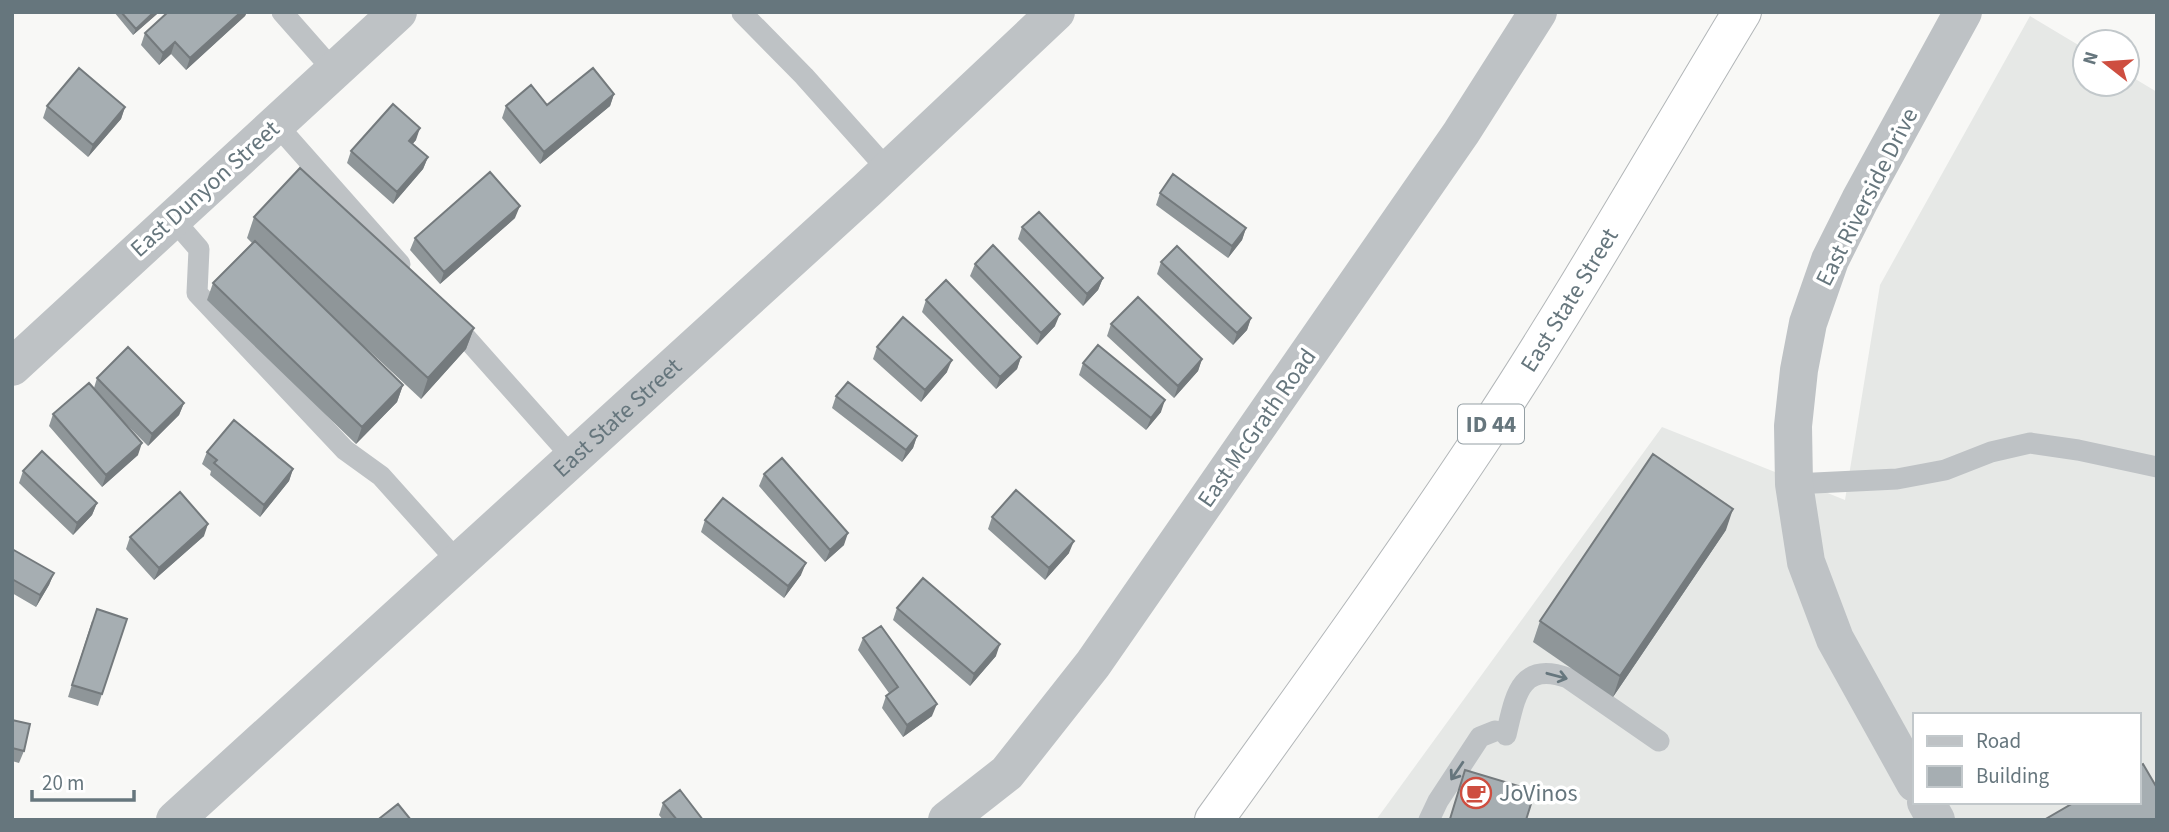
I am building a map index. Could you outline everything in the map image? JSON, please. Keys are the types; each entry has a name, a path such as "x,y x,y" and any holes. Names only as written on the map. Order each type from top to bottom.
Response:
{"highway":[{"name":"East State Street","path":"1214,820 1373,598 1488,428 1543,342 1742,12"}],"street":[{"name":"East Dunyon Street","path":"12,367 398,12"},
{"name":"East State Street","path":"175,820 888,170 1056,12"},
{"name":"East McGrath Road","path":"947,820 1007,773 1093,664 1461,133 1538,12"},
{"name":"East Riverside Drive","path":"1913,779 1835,639 1806,562 1794,484 1793,426 1799,370 1808,323 1825,273 1860,200 1963,12"},
{"path":"1927,804 1936,820"}],"lane":[{"path":"282,12 334,71"},
{"path":"742,13 804,76 888,170"},
{"path":"276,124 415,281"},
{"path":"172,218 199,249 197,293 345,450 381,476 459,563"},
{"path":"443,312 573,458"},
{"path":"1794,484 1897,480 1945,470 1991,452 2030,443 2157,467"},
{"path":"1429,820 1438,801 1480,737 1500,733 1519,688 1528,678 1542,673 1568,678 1659,741"}],"shaded area":[{"path":"2030,16 2071,41 2071,98 2141,98 2141,82 2157,92 2157,820 1376,820 1662,427 1845,500 1880,285"}],"building":[{"path":"121,12 154,12 136,29"},
{"path":"168,12 241,12 190,58 175,42 163,53 145,33"},
{"path":"79,68 125,107 93,145 47,106"},
{"path":"593,68 614,94 544,152 506,106 531,85 547,105"},
{"path":"393,104 420,128 409,141 428,157 397,192 351,151"},
{"path":"300,168 474,328 428,378 254,217"},
{"path":"490,172 520,206 444,272 415,238"},
{"path":"1173,174 1246,228 1232,246 1160,193"},
{"path":"1039,212 1103,278 1087,294 1022,227"},
{"path":"255,241 403,385 362,427 213,283"},
{"path":"993,245 1060,314 1041,333 975,264"},
{"path":"1177,246 1251,318 1237,333 1161,262"},
{"path":"946,280 1021,357 1000,377 926,300"},
{"path":"1138,297 1202,359 1178,386 1111,324"},
{"path":"903,317 952,360 925,390 877,347"},
{"path":"1098,345 1165,400 1151,418 1083,363"},
{"path":"128,347 184,403 152,434 97,378"},
{"path":"848,382 917,436 906,450 836,396"},
{"path":"89,383 142,443 106,475 53,414"},
{"path":"234,420 293,469 264,505 214,463 217,460 207,452"},
{"path":"42,451 97,503 77,523 23,471"},
{"path":"1653,454 1733,509 1620,676 1540,621"},
{"path":"782,458 848,533 830,550 764,474"},
{"path":"1016,490 1074,541 1049,568 992,517"},
{"path":"180,492 208,524 159,568 130,537"},
{"path":"723,498 806,563 788,586 705,520"},
{"path":"12,549 54,573 40,595 12,579"},
{"path":"923,578 1000,644 974,674 897,608"},
{"path":"97,609 127,619 102,694 72,685"},
{"path":"881,626 937,704 907,725 886,696 898,687 863,638"},
{"path":"12,720 30,724 24,751 12,748"},
{"path":"2143,764 2157,788 2157,820 2044,820 2072,804 2141,804"},
{"name":"JoVinos","path":"1465,770 1535,791 1526,820 1450,819"},
{"path":"680,790 703,820 677,820 663,803"},
{"path":"398,804 411,820 380,818"}],"place":[{"name":"JoVinos","path":"1476,793"}]}
